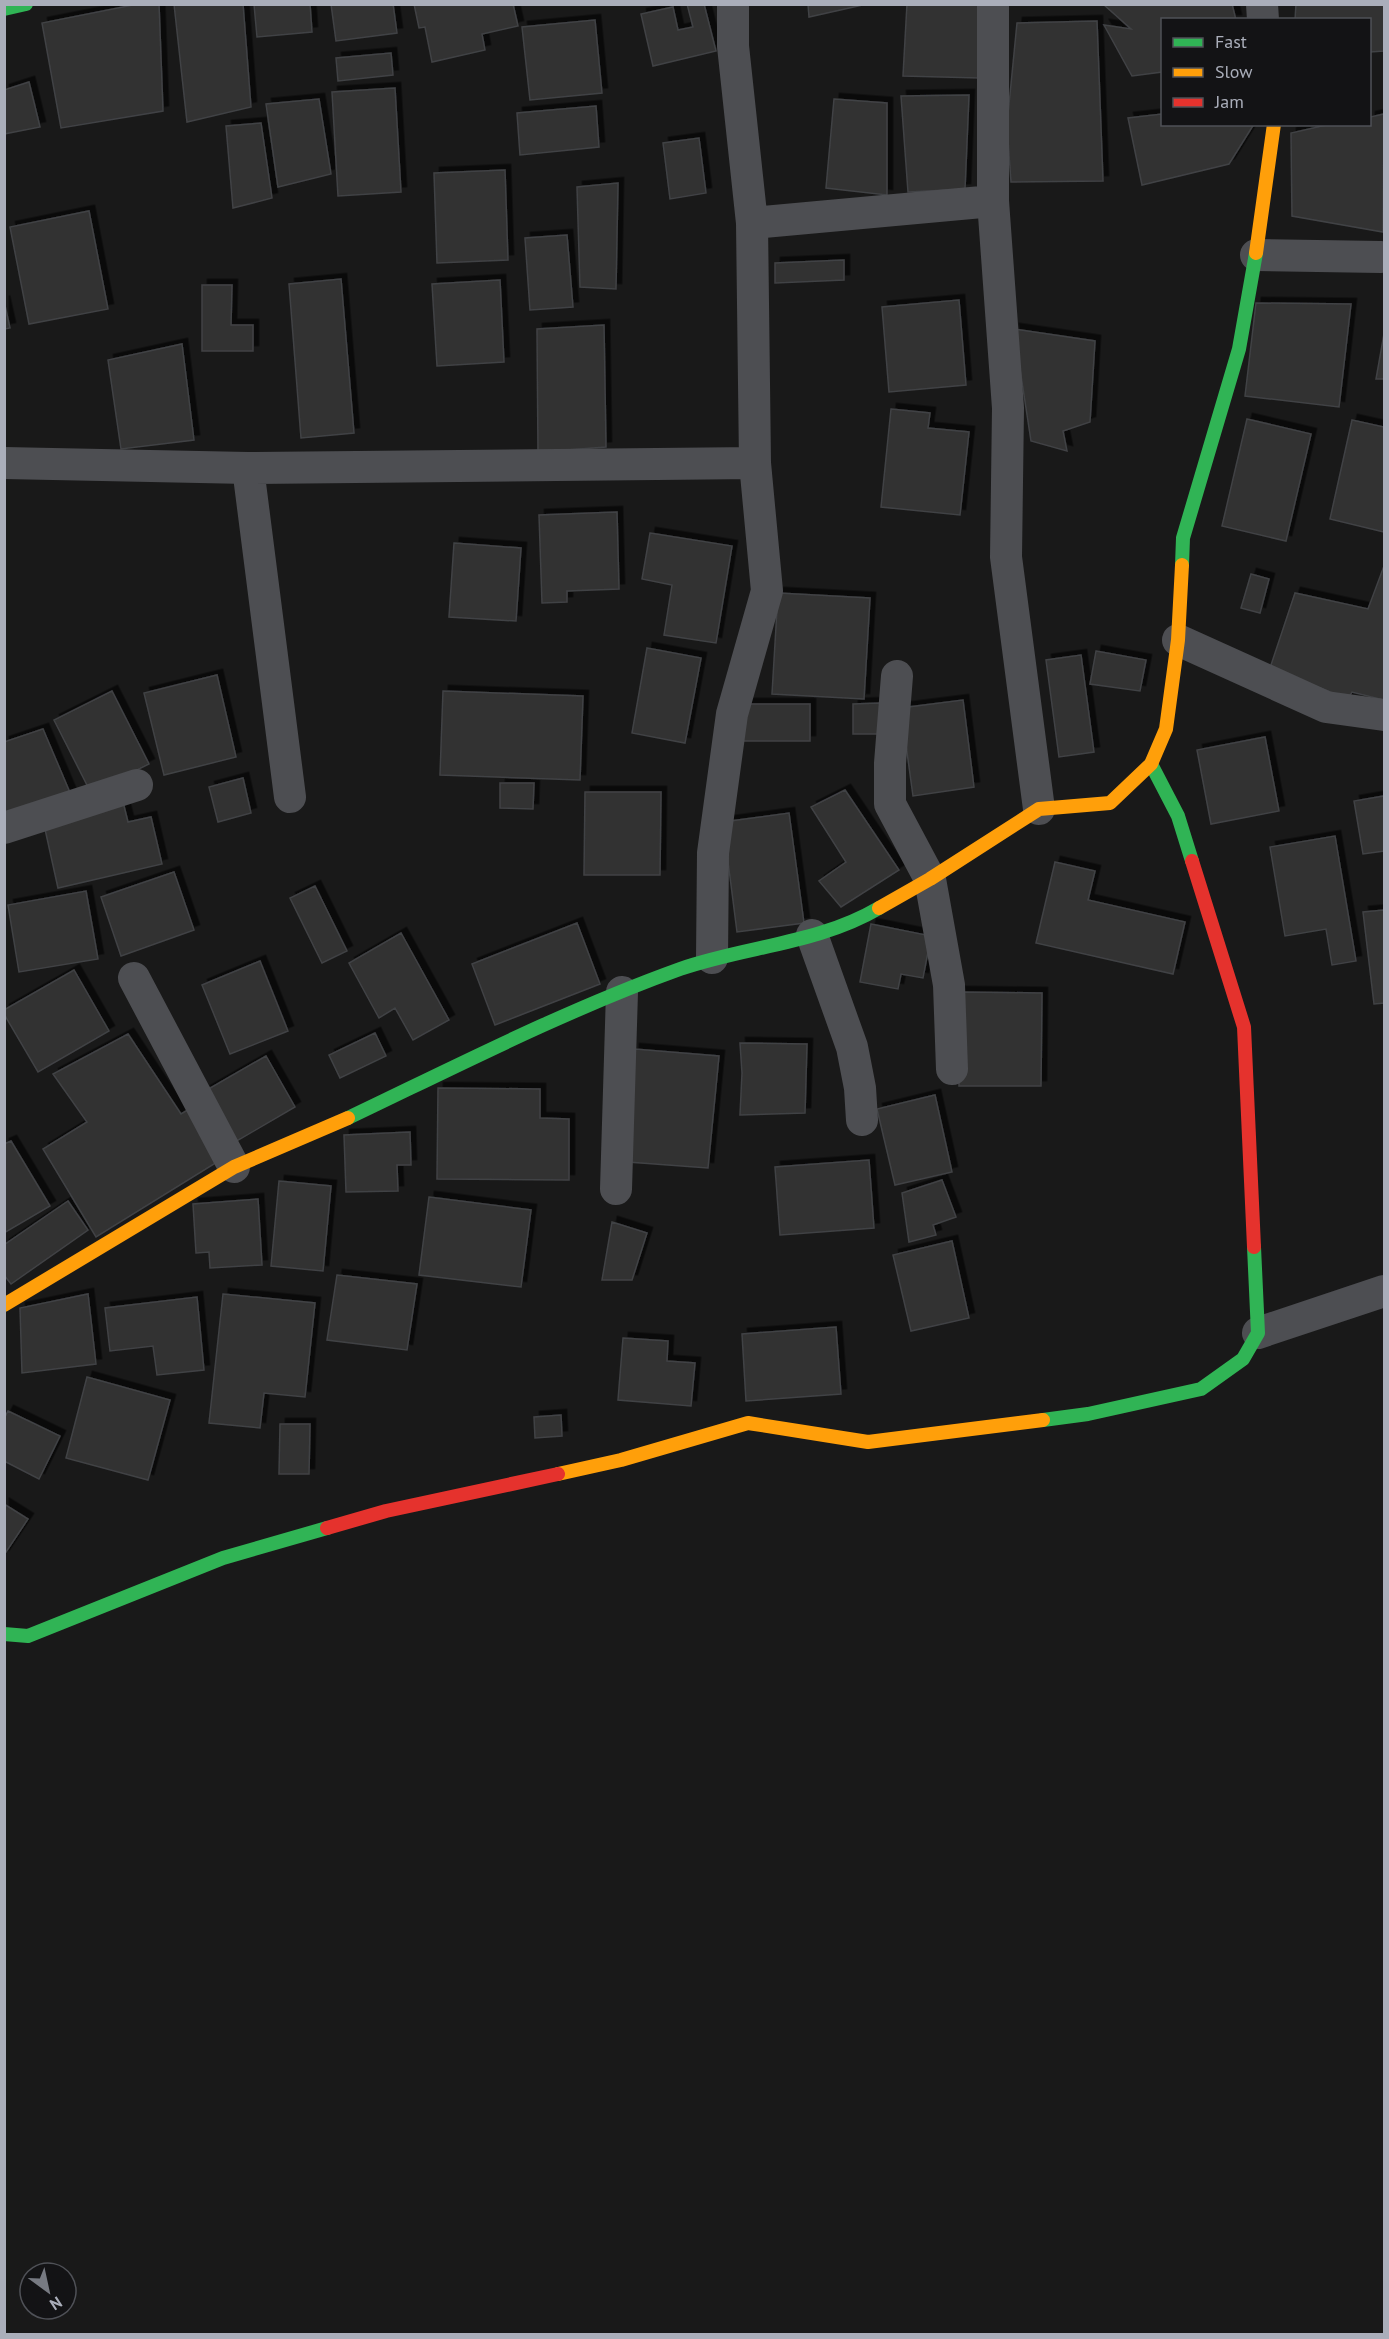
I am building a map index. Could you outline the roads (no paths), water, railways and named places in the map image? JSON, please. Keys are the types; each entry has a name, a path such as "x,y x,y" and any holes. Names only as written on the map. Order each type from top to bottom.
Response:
{"street":[{"path":"4,9 26,4"},
{"path":"712,958 713,853 732,714 767,591 755,463 752,223 733,46 733,4"},
{"path":"993,4 993,201 1008,408 1006,557 1039,809"},
{"path":"4,1305 234,1167 336,1124 537,1028 622,992 712,958 784,944 854,922 930,879 1039,809 1110,803 1151,764 1166,729 1178,640 1183,538 1239,349 1256,255 1274,126"},
{"path":"752,223 993,201"},
{"path":"1256,255 1381,257"},
{"path":"4,463 248,468 755,463"},
{"path":"248,468 290,798"},
{"path":"1178,640 1326,707 1384,715"},
{"path":"897,676 890,763 890,804 930,879 949,985 952,1069"},
{"path":"4,1634 28,1636 223,1558 386,1511 621,1460 748,1423 868,1442 1088,1414 1202,1389 1243,1359 1258,1333 1244,1027 1178,816 1151,764"},
{"path":"4,828 137,784"},
{"path":"812,935 852,1047 860,1088 862,1120"},
{"path":"134,978 234,1167"},
{"path":"616,1189 622,992"},
{"path":"1258,1333 1384,1291"}]}
